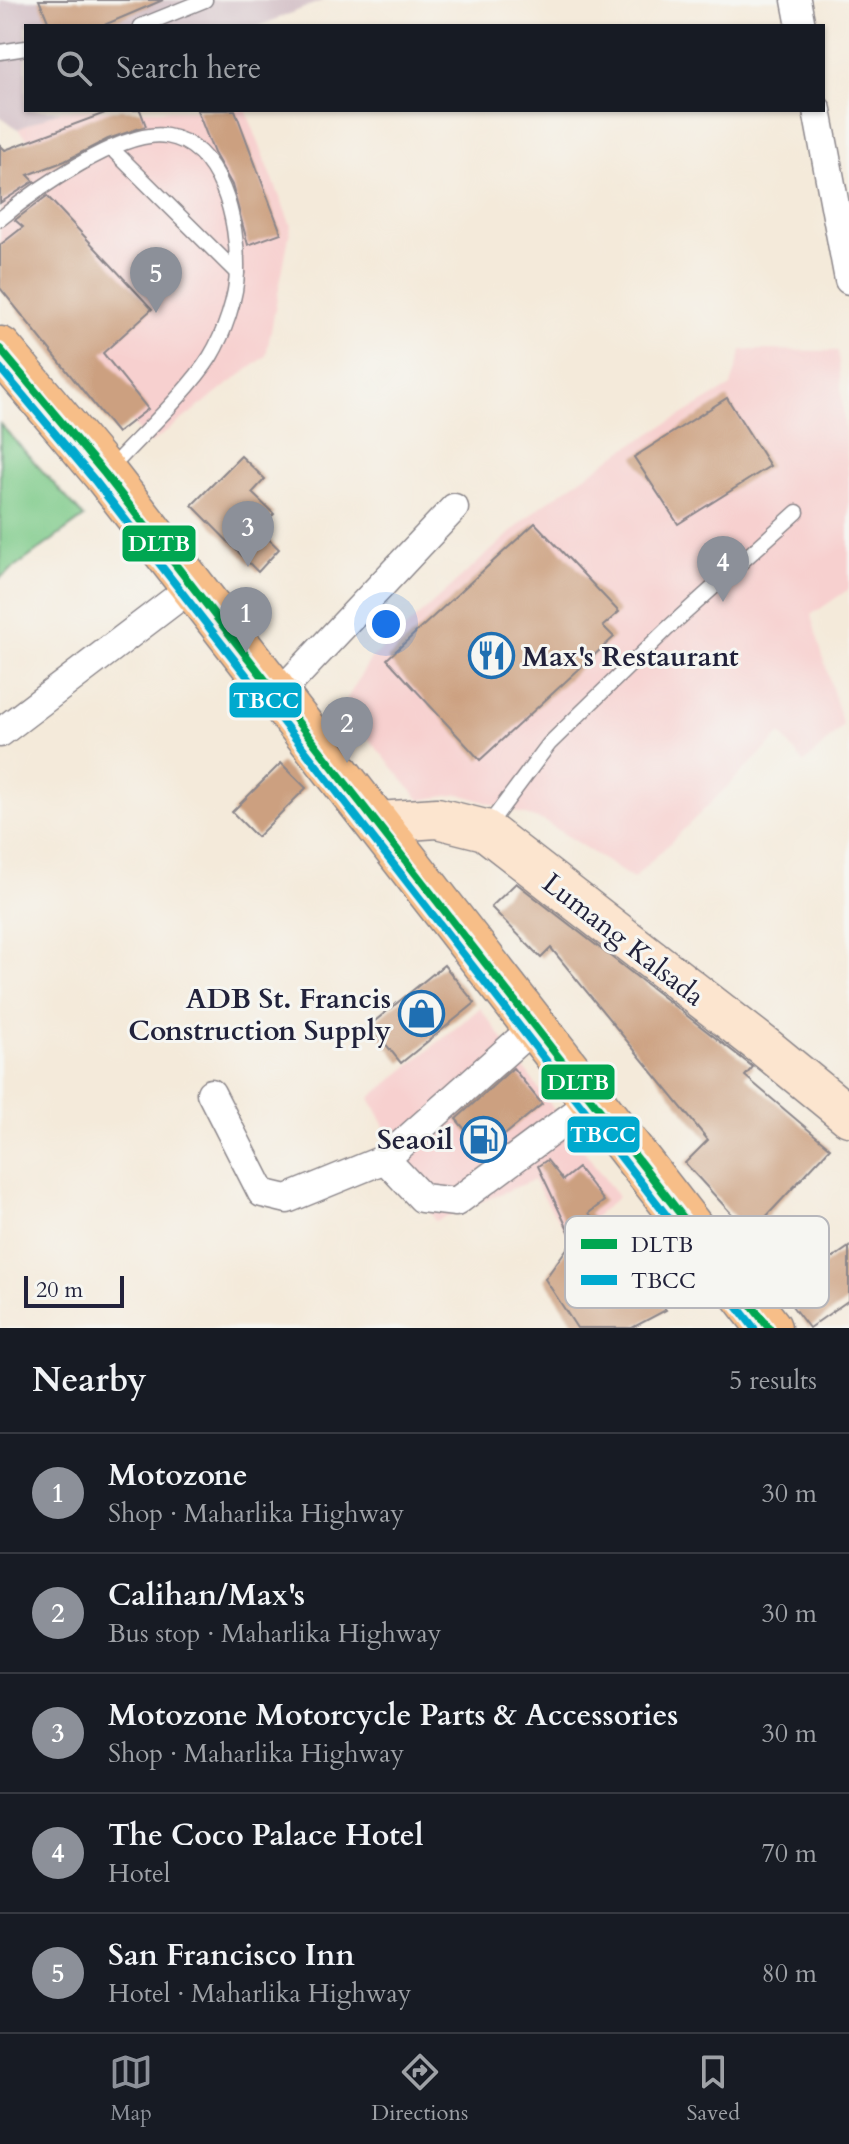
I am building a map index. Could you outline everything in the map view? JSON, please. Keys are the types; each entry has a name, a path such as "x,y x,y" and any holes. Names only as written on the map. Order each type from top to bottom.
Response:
{"main road":[{"path":"0,349 105,474 682,1216"},
{"path":"753,1308 769,1328"}],"street":[{"path":"796,0 801,24"},
{"path":"817,112 849,280"},
{"path":"278,695 454,508"},
{"path":"0,733 193,586"},
{"name":"Lumang Kalsada","path":"378,822 437,818 485,830 849,1116"},
{"path":"211,1093 262,1193 287,1199 385,1159 535,1026"},
{"path":"385,1159 422,1198 456,1202 592,1101"}],"lane":[{"path":"146,24 205,0"},
{"path":"0,52 24,48"},
{"path":"0,219 111,148 132,139 164,135 193,143 221,182 235,230 237,273 232,301 210,357 105,474"},
{"path":"111,148 237,273"},
{"path":"485,830 549,744 667,629 797,512"}],"shaded area":[{"path":"0,0 324,0 264,24 24,24 24,112 57,112 18,129 0,116"},
{"path":"57,112 247,112 291,226 266,356 150,444 0,269 0,189 40,152 18,129"},
{"path":"742,350 838,351 849,480 849,589 811,615 843,726 804,764 781,734 633,879 544,821 460,794 420,800 342,707 370,660 537,509 623,450 731,386"},
{"name":"Seaoil","path":"480,1008 618,1197 596,1216 565,1216 565,1230 533,1180 435,1221 370,1098"}],"green space":[{"path":"0,424 84,517 0,578"}],"building":[{"path":"39,0 163,0 107,24 49,24"},
{"path":"108,112 141,112 146,126 108,139 65,161 28,175 34,181 0,203 0,145 5,150"},
{"path":"198,112 236,112 281,233 248,245 232,185 214,153"},
{"path":"47,196 152,309 103,353 148,409 117,433 0,288 0,245 23,227 15,220"},
{"path":"727,398 770,466 678,524 634,457"},
{"path":"241,456 265,479 252,493 274,514 259,530 279,549 258,572 192,505"},
{"name":"Max's Restaurant","path":"535,523 619,612 603,626 614,637 480,760 387,659"},
{"path":"281,763 306,788 257,837 232,812"},
{"path":"516,883 753,1067 745,1076 830,1148 767,1216 734,1216 685,1163 708,1140 551,948 541,958 491,907"},
{"name":"ADB St. Francis Construction Supply","path":"444,965 475,1003 401,1063 370,1025"},
{"path":"513,1068 542,1104 484,1152 456,1119"},
{"path":"547,1160 563,1180 578,1168 604,1201 589,1213 591,1216 565,1216 565,1223 538,1166"},
{"path":"849,1247 849,1300 809,1328 794,1308 829,1308 829,1261"},
{"path":"565,1251 565,1308 666,1310 632,1328 577,1328 545,1279"}],"transit line":[{"name":"DLTB","path":"0,349 105,474 682,1216"},
{"name":"TBCC","path":"0,368 96,482 667,1216"},
{"name":"TBCC","path":"738,1308 754,1328"},
{"name":"DLTB","path":"753,1308 769,1328"}],"place":[{"name":"San Francisco Inn","path":"156,313"},
{"name":"Motozone Motorcycle Parts & Accessories","path":"248,567"},
{"name":"The Coco Palace Hotel","path":"723,602"},
{"name":"Motozone","path":"246,653"},
{"name":"Max's Restaurant","path":"491,656"},
{"name":"Calihan/Max's","path":"347,763"},
{"name":"ADB St. Francis Construction Supply","path":"422,1014"},
{"name":"Seaoil","path":"484,1139"}]}
